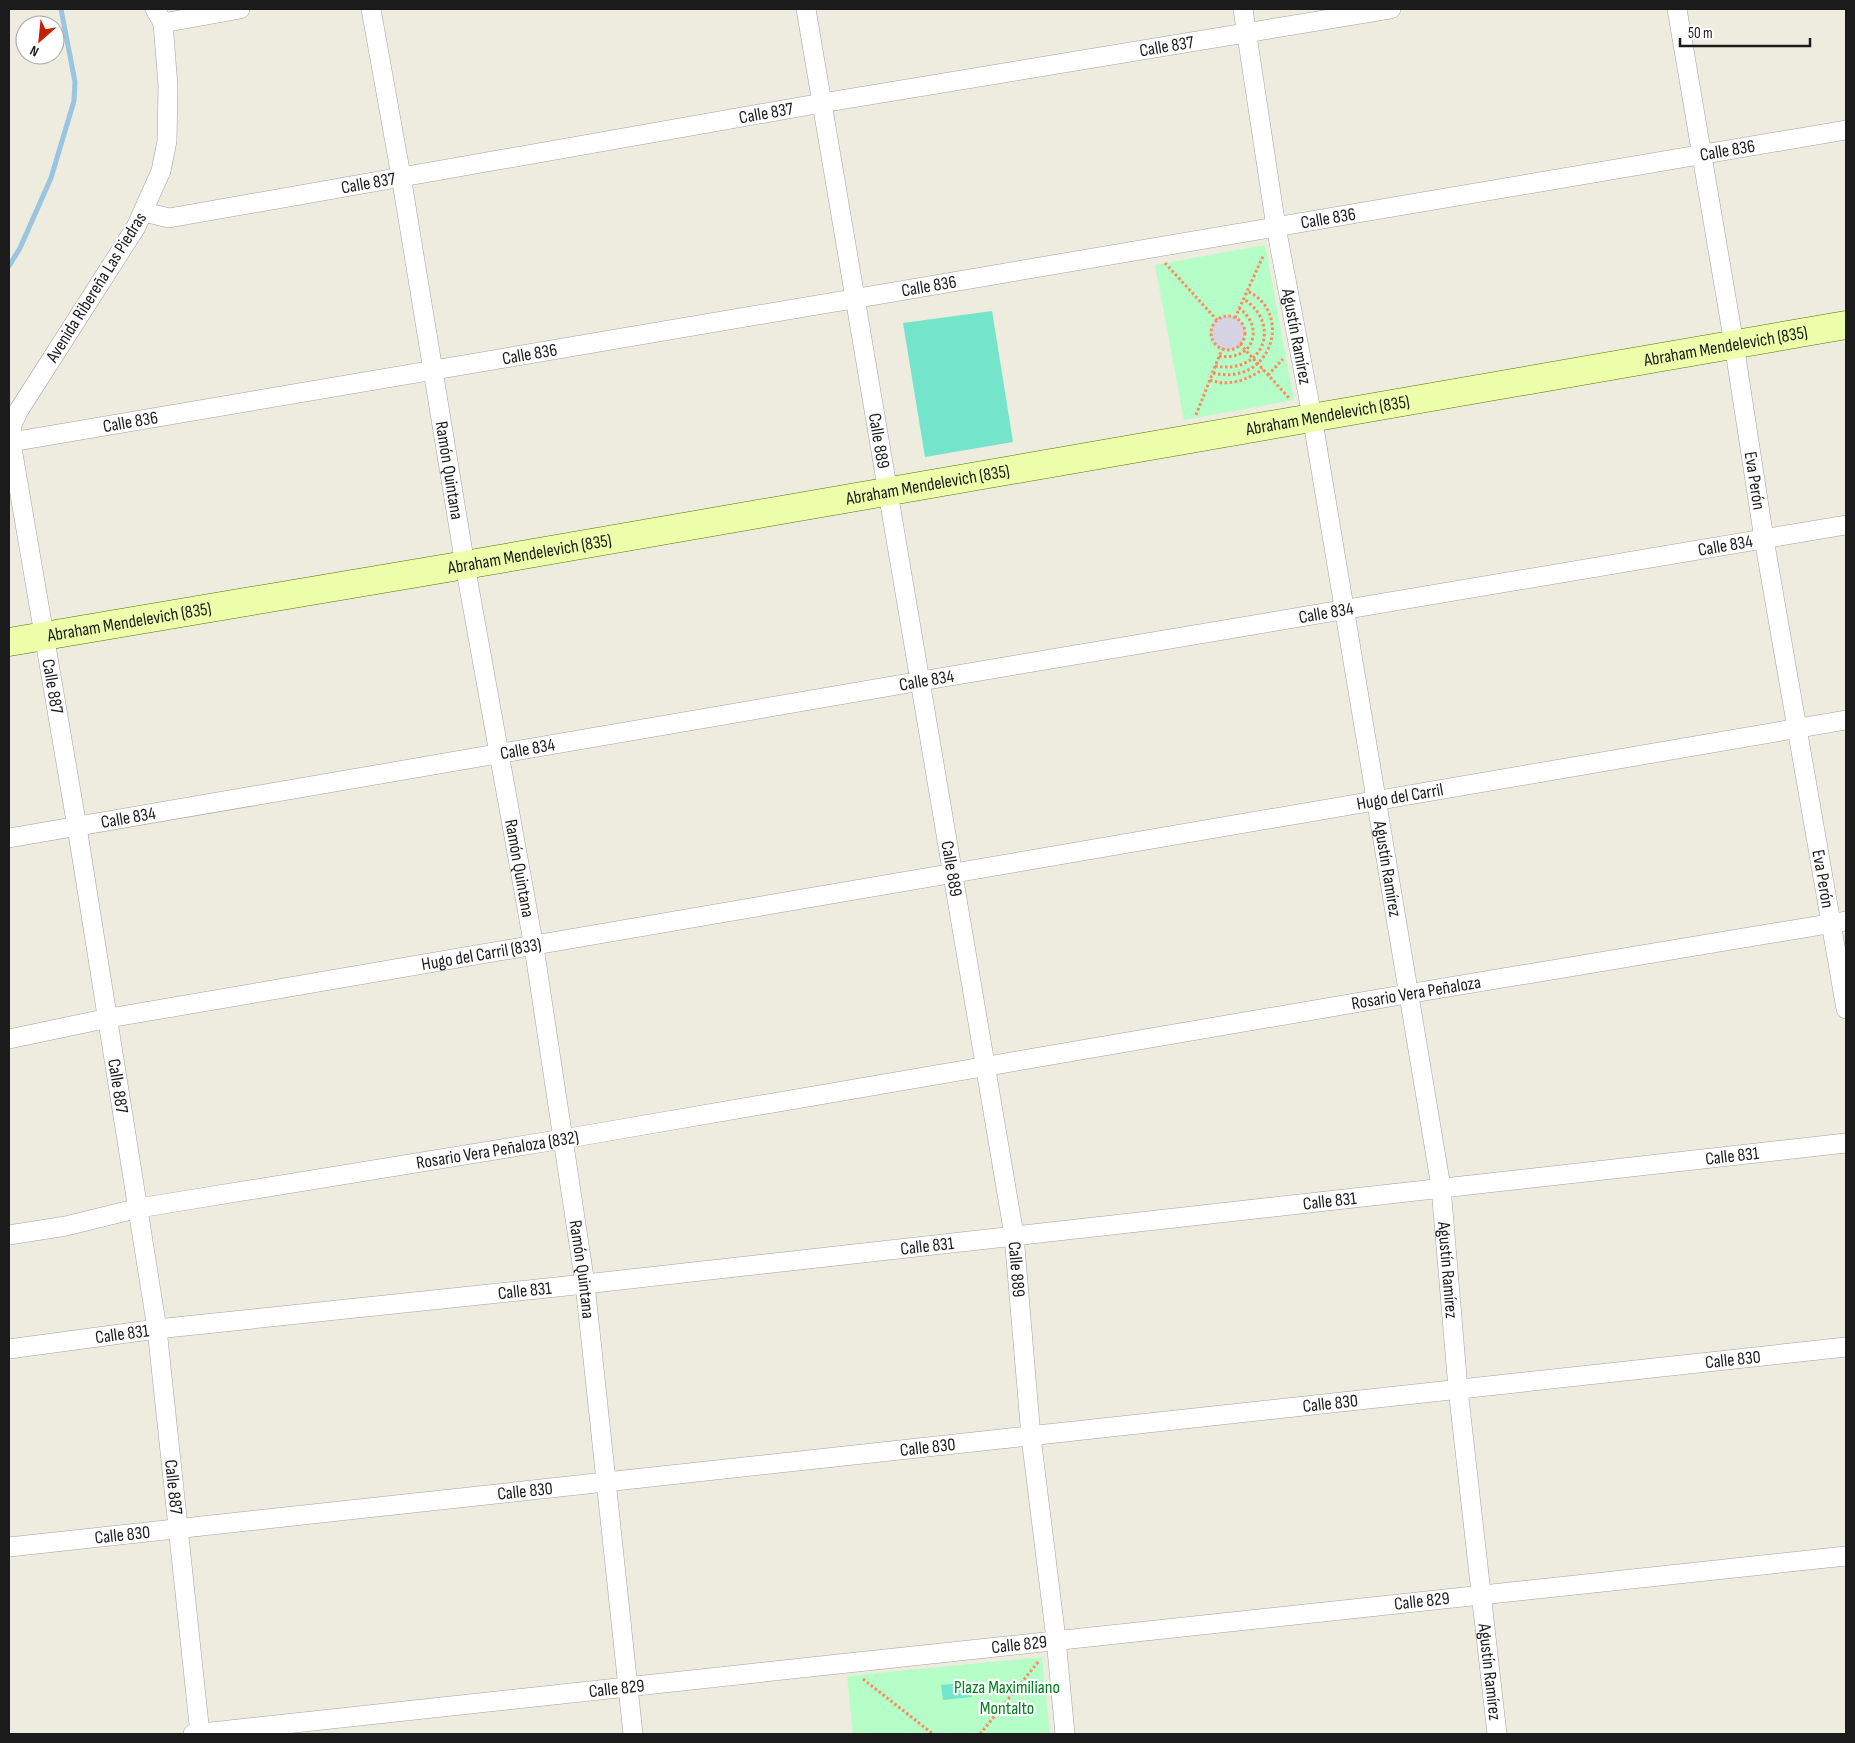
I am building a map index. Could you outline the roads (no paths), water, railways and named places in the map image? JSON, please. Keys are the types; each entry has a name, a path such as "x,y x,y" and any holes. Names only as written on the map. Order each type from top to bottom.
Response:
{"street":[{"path":"159,16 240,9"},
{"name":"Ramón Quintana","path":"371,9 401,176 465,565 534,946 585,1284 634,1734"},
{"name":"Calle 889","path":"806,9 954,872 1014,1235 1031,1437 1056,1639 1065,1734"},
{"name":"Agustín Ramírez","path":"1243,9 1276,227 1376,800 1440,1187 1458,1389 1483,1594 1497,1734"},
{"name":"Calle 837","path":"144,212 169,218 401,176 1391,9"},
{"name":"Eva Perón","path":"1677,9 1734,344 1764,539 1798,729 1839,922 1846,1009"},
{"name":"Avenida Ribereña Las Piedras","path":"11,442 12,424 19,410 136,227 161,171 167,141 168,86 159,16"},
{"name":"Calle 836","path":"11,442 1846,130"},
{"name":"Abraham Mendelevich (835)","path":"9,642 465,565 1187,438 1846,325"},
{"name":"Calle 887","path":"11,442 109,1018 157,1329 197,1734"},
{"name":"Calle 834","path":"9,838 1343,609 1846,525"},
{"name":"Hugo del Carril","path":"954,872 1846,720"},
{"name":"Hugo del Carril (833)","path":"9,1039 109,1018 954,872"},
{"name":"Rosario Vera Peñaloza","path":"986,1066 1839,922"},
{"name":"Rosario Vera Peñaloza (832)","path":"9,1235 66,1226 138,1208 563,1139 986,1066"},
{"name":"Calle 831","path":"9,1349 157,1329 585,1284 1846,1143"},
{"name":"Calle 830","path":"9,1547 607,1480 1031,1437 1846,1347"},
{"name":"Calle 829","path":"197,1734 629,1688 1056,1639 1846,1556"}],"waterway":[{"path":"9,266 20,248 51,178 74,101 75,82 61,9"}],"park label":[{"name":"Plaza Maximiliano Montalto","path":"1007,1697"}]}
